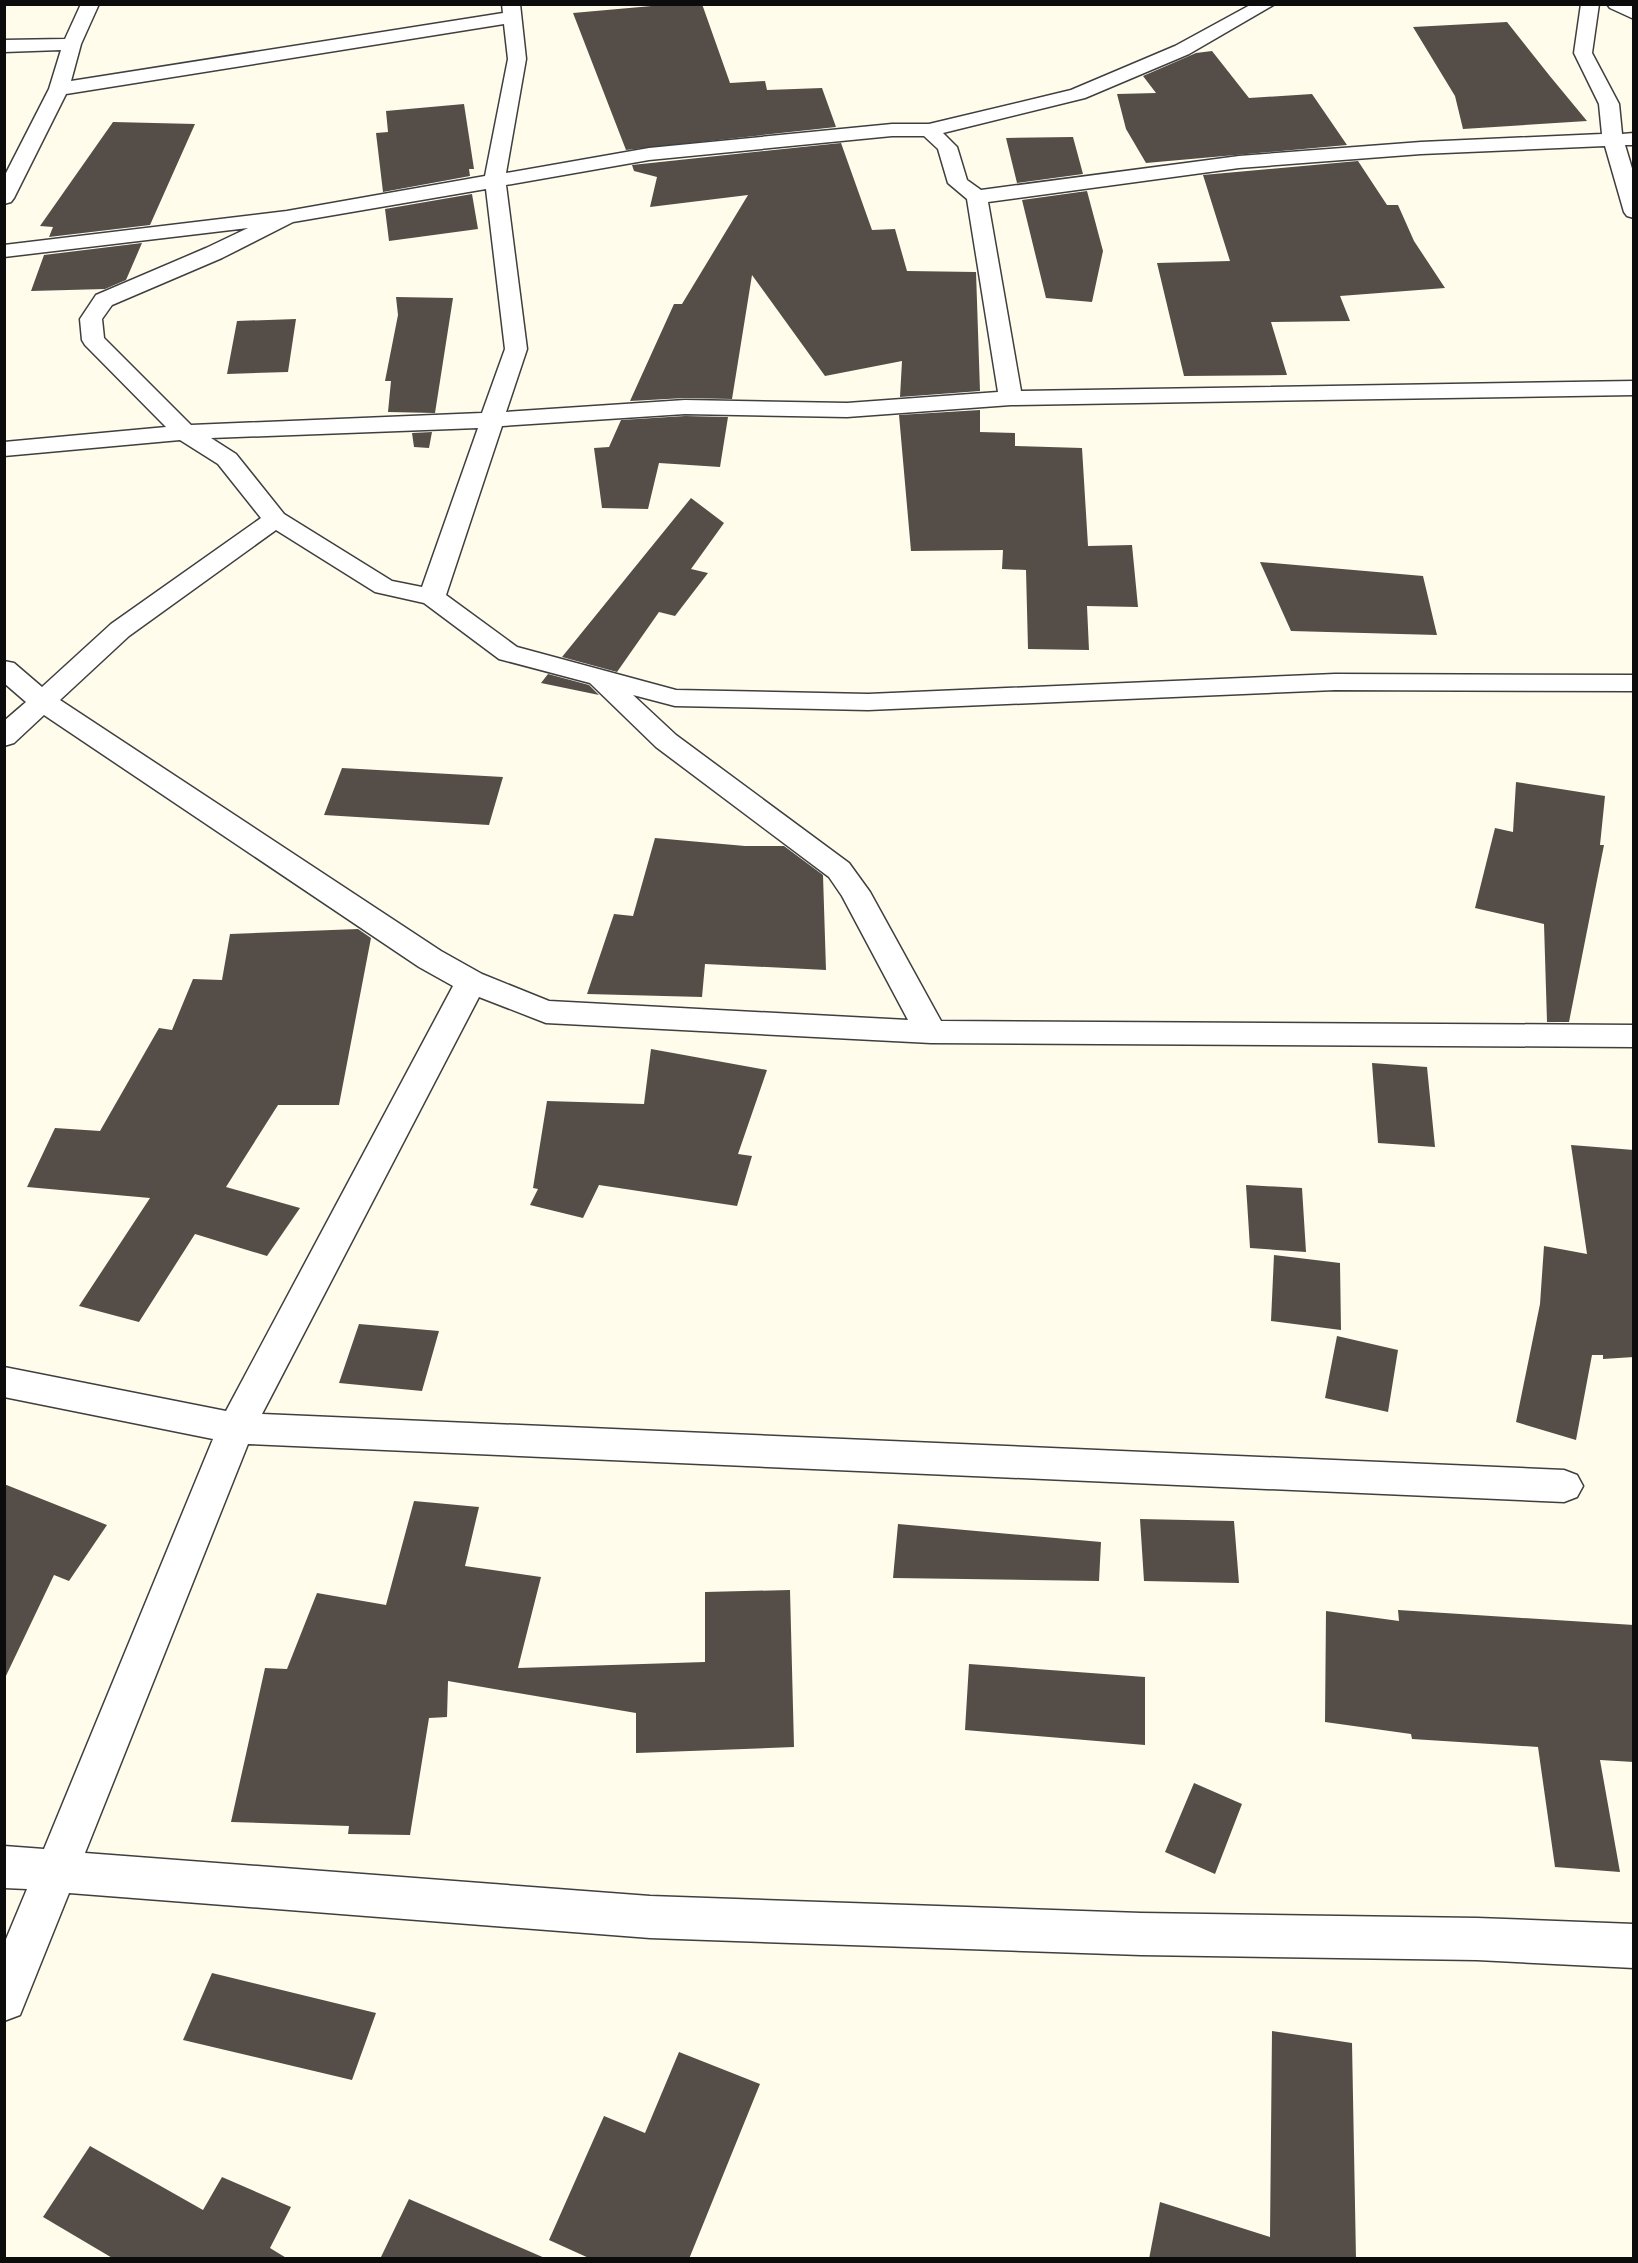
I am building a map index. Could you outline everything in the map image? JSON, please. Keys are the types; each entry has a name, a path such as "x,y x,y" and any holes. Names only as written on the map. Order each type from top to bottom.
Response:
{"street":[{"path":"4,198 59,89 72,44 90,4"},
{"path":"4,251 287,217 649,154 892,130 929,130 1077,94 1182,50 1266,4"},
{"path":"1590,4 1583,53 1609,104 1612,140 1634,212"},
{"path":"1616,4 1634,14"},
{"path":"59,89 513,11 517,58 495,179 516,349 432,597"},
{"path":"4,46 72,44"},
{"path":"929,130 947,147 958,183 977,197 1239,162 1421,148 1634,139"},
{"path":"977,197 1011,398"},
{"path":"287,217 214,253 104,300 91,319 93,340 184,432 227,459 275,519 384,587 432,597 508,653 675,698 868,702 1335,682 1634,683"},
{"path":"4,448 184,432 492,420 685,407 848,410 1011,398 1634,388"},
{"path":"4,737 120,630 275,519"},
{"path":"4,669 42,701 430,959 471,982 546,1012 931,1032 1634,1036"},
{"path":"598,677 666,741 839,870 855,892 931,1032"},
{"path":"4,1999 236,1428 471,982"},
{"path":"4,1382 236,1428 1564,1486"},
{"path":"4,1867 650,1917 1141,1934 1477,1939 1634,1946"}],"building":[{"path":"674,4 702,4 730,83 765,81 767,90 822,88 836,127 626,150 573,13"},
{"path":"1507,22 1587,121 1463,129 1455,96 1413,27"},
{"path":"1212,51 1249,98 1312,94 1347,145 1146,163 1126,129 1117,94 1156,93 1143,76 1196,53"},
{"path":"464,104 474,169 469,169 470,176 383,192 376,133 388,132 386,111"},
{"path":"113,122 195,124 150,225 49,237 53,227 40,226"},
{"path":"1073,137 1083,174 1017,183 1006,138"},
{"path":"841,143 872,230 895,229 907,271 976,272 980,391 900,397 902,361 825,376 752,275 732,399 685,398 630,401 674,304 682,304 748,195 650,207 657,177 634,171 632,165"},
{"path":"1358,161 1387,205 1398,205 1414,241 1445,288 1340,296 1350,321 1271,322 1287,375 1184,376 1157,263 1230,261 1203,175"},
{"path":"1087,191 1103,251 1092,302 1046,298 1022,200"},
{"path":"472,194 478,229 389,241 385,209"},
{"path":"142,243 126,280 105,289 31,291 44,255"},
{"path":"396,297 453,298 435,413 388,412 391,381 385,381 398,315"},
{"path":"296,319 288,372 227,374 237,321"},
{"path":"980,410 980,432 1015,433 1015,446 1082,448 1088,546 1132,545 1138,607 1087,606 1089,650 1028,649 1026,570 1002,569 1003,550 911,551 899,415"},
{"path":"685,416 728,417 720,467 659,463 648,509 602,508 594,448 609,447 621,420"},
{"path":"432,432 429,448 414,447 412,433"},
{"path":"691,498 724,523 691,569 708,573 675,616 659,612 617,672 562,657"},
{"path":"1260,562 1423,576 1437,635 1291,631"},
{"path":"548,674 589,685 599,695 541,683"},
{"path":"342,768 503,777 489,825 324,815"},
{"path":"1516,782 1605,796 1600,845 1604,845 1569,1022 1547,1022 1544,924 1475,908 1495,828 1513,832"},
{"path":"655,838 745,846 784,846 823,875 826,970 705,964 702,997 587,994 614,914 633,916"},
{"path":"358,929 371,938 339,1105 278,1105 226,1187 300,1208 267,1256 195,1234 139,1322 79,1306 150,1198 27,1187 55,1128 100,1131 159,1028 172,1030 193,979 222,980 230,934"},
{"path":"651,1049 767,1070 738,1154 752,1156 737,1206 599,1185 583,1218 530,1205 538,1189 533,1188 547,1101 644,1104"},
{"path":"1372,1063 1427,1067 1435,1147 1378,1143"},
{"path":"1571,1145 1634,1150 1634,1357 1603,1359 1603,1355 1592,1355 1576,1440 1516,1422 1540,1304 1544,1246 1587,1254"},
{"path":"1246,1185 1302,1188 1306,1252 1250,1248"},
{"path":"1274,1255 1340,1263 1341,1330 1271,1321"},
{"path":"359,1324 439,1331 422,1391 339,1383"},
{"path":"1337,1336 1398,1350 1388,1412 1325,1398"},
{"path":"4,1484 107,1525 69,1581 54,1575 4,1680"},
{"path":"414,1501 479,1507 465,1566 541,1577 518,1668 705,1662 705,1592 790,1590 794,1747 636,1753 636,1713 448,1681 447,1717 429,1718 410,1835 348,1834 349,1826 231,1822 265,1668 287,1669 317,1593 386,1605"},
{"path":"1140,1519 1234,1521 1239,1583 1144,1581"},
{"path":"898,1524 1101,1542 1099,1581 893,1578"},
{"path":"1398,1610 1634,1625 1634,1762 1600,1760 1620,1872 1555,1867 1538,1747 1412,1739 1411,1734 1325,1722 1326,1611 1399,1621"},
{"path":"969,1664 1145,1677 1145,1745 965,1730"},
{"path":"1194,1783 1242,1804 1215,1874 1165,1852"},
{"path":"212,1973 376,2013 352,2080 183,2040"},
{"path":"1272,2031 1352,2043 1356,2259 1149,2259 1160,2202 1270,2237"},
{"path":"679,2052 760,2084 689,2259 591,2259 549,2240 604,2116 645,2133"},
{"path":"90,2146 203,2210 222,2177 291,2207 270,2248 288,2259 114,2259 43,2217"},
{"path":"409,2199 547,2259 380,2259"}]}
